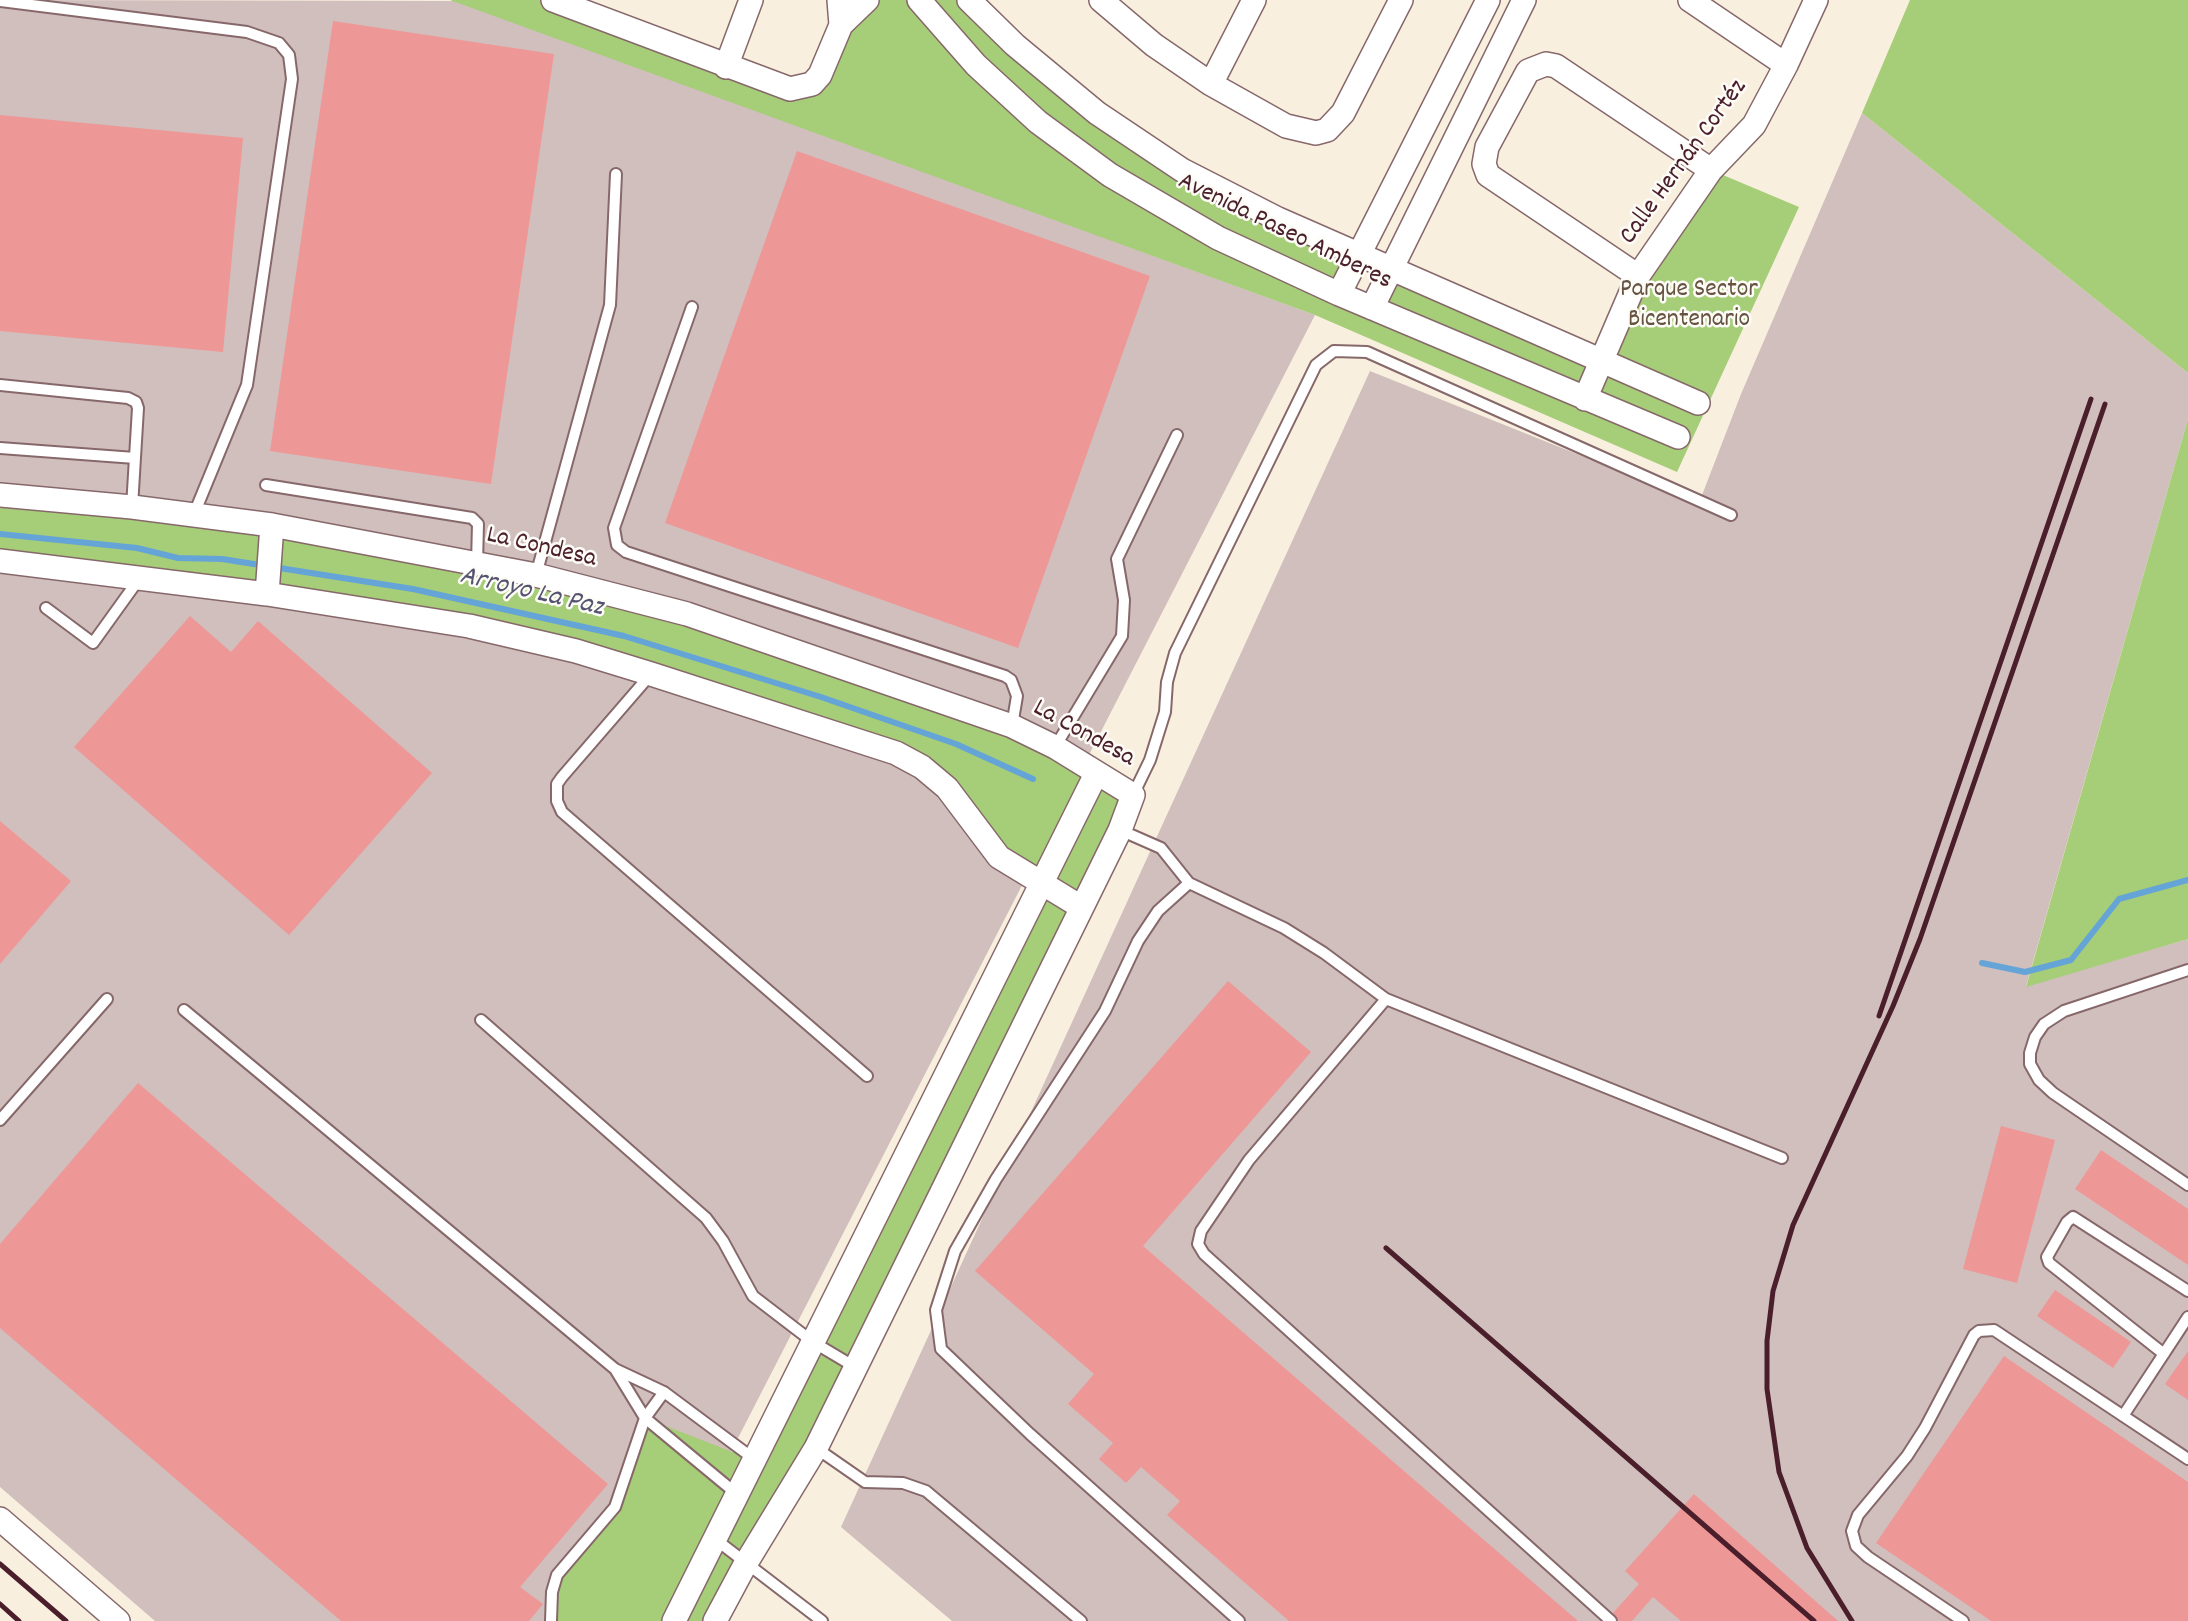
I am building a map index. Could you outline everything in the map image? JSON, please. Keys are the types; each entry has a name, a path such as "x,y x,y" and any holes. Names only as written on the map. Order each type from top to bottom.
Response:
{"street":[{"path":"553,0 790,89 812,84 820,75 841,25 867,0"},
{"path":"726,67 751,0"},
{"path":"839,0 841,25"},
{"name":"Avenida Paseo Amberes","path":"919,0 975,65 1038,122 1110,176 1218,237 1339,294 1678,437"},
{"name":"Avenida Paseo Amberes","path":"969,0 1015,45 1097,113 1182,170 1278,219 1698,403"},
{"path":"1211,84 1254,0"},
{"path":"1104,1 1154,45 1211,84 1303,132 1327,130 1343,113 1401,0"},
{"path":"1339,294 1420,140 1488,0"},
{"path":"1372,308 1524,0"},
{"path":"1690,0 1786,65"},
{"name":"Calle Hernán Cortéz","path":"1585,399 1638,276 1711,170 1754,125 1816,0"},
{"path":"1638,276 1489,175 1484,164 1487,147 1528,71 1546,64 1556,65 1711,170"},
{"name":"La Condesa","path":"0,495 194,514 273,532 477,563 536,575 687,614 1012,726 1055,747 1133,795 1120,830 817,1448 746,1563 715,1621"},
{"path":"268,586 273,532"},
{"path":"0,561 141,577 268,586 469,626 576,651 651,674 896,753 922,766 947,788 999,857 1081,907"},
{"path":"681,1619 715,1539 757,1461 813,1342 1096,774"},
{"path":"0,1519 117,1621"}],"lane":[{"path":"0,1 247,32 279,43 289,55 292,79 247,385 194,514"},
{"path":"536,575 603,340 614,264 616,174"},
{"path":"692,307 614,528 617,545 626,552 1004,676 1016,687 1012,726"},
{"path":"1133,795 1150,760 1165,712 1167,682 1175,653 1316,365 1334,351 1367,352 1731,515"},
{"path":"0,385 132,399 138,408 132,507"},
{"path":"1055,747 1122,636 1124,600 1117,559 1177,435"},
{"path":"0,448 135,458"},
{"path":"266,485 472,518 478,524 477,563"},
{"path":"46,608 93,643 141,577"},
{"path":"651,674 557,784 557,801 562,812 867,1076"},
{"path":"1120,830 1161,848 1189,883 1284,928 1324,953 1386,999 1782,1158"},
{"path":"1189,883 1158,911 1138,941 1105,1011 996,1179 956,1251 936,1310 941,1349 1240,1621"},
{"path":"2188,970 2064,1011 2044,1024 2035,1037 2030,1053 2030,1064 2039,1080 2053,1093 2188,1185"},
{"path":"0,1120 107,999"},
{"path":"1386,999 1249,1160 1201,1231 1198,1244 1214,1263 1611,1621"},
{"path":"184,1010 615,1369 664,1392 757,1461"},
{"path":"481,1020 686,1199 723,1241 752,1296 813,1342 855,1367"},
{"path":"2164,1354 2049,1263 2046,1256 2073,1217 2188,1291"},
{"path":"2123,1416 2188,1317"},
{"path":"1963,1621 1868,1557 1856,1546 1852,1531 1858,1515 1907,1457 1926,1428 1974,1335 1986,1329 1994,1330 2188,1459"},
{"path":"615,1369 645,1418 738,1495"},
{"path":"551,1621 552,1592 557,1576 621,1497 645,1418 664,1392"},
{"path":"817,1448 865,1482 903,1483 926,1491 1081,1621"},
{"path":"715,1539 822,1621"}],"shaded area":[{"path":"0,0 459,1 1315,315 644,1621 155,1621 0,1487"},
{"path":"1862,113 2188,373 2188,419 2026,986 2188,939 2188,1621 952,1621 841,1527 1370,371 1699,503 1741,394"}],"green space":[{"name":"Parque Sector Bicentenario","path":"450,0 553,0 801,89 867,0 969,0 1100,116 1359,255 1340,294 1372,308 1390,269 1602,361 1711,170 1799,207 1677,472 1315,315"},
{"path":"1910,0 2188,0 2188,373 1862,113"},
{"path":"2188,419 2188,939 2026,987"},
{"path":"0,495 536,575 1012,726 1133,795 1120,830 715,1621 551,1621 554,1583 615,1507 645,1418 756,1461 1041,884 922,767 576,651 0,560"}],"building":[{"path":"333,21 554,54 491,484 270,451"},
{"path":"0,115 243,138 223,352 0,331"},
{"path":"797,151 1150,276 1018,648 665,523"},
{"path":"190,616 231,652 258,621 432,773 289,935 74,747"},
{"path":"0,821 71,881 0,964"},
{"path":"1228,981 1311,1052 1143,1246 1578,1621 1289,1621 1167,1515 1180,1501 1141,1467 1126,1483 1099,1459 1113,1443 1068,1404 1094,1374 975,1271"},
{"path":"138,1083 608,1484 520,1587 543,1604 529,1621 341,1621 0,1328 0,1244"},
{"path":"2001,1126 2055,1140 2017,1283 1963,1269"},
{"path":"2101,1150 2188,1209 2188,1265 2075,1189"},
{"path":"2055,1290 2131,1342 2113,1368 2037,1316"},
{"path":"2188,1351 2188,1400 2165,1384"},
{"path":"2004,1356 2188,1482 2188,1621 1991,1621 1876,1543"},
{"path":"1694,1494 1838,1621 1681,1621 1653,1597 1632,1621 1619,1621 1613,1613 1639,1584 1625,1571"}],"waterway":[{"name":"Arroyo La Paz","path":"0,534 137,548 178,558 222,559 413,589 624,636 821,697 956,744 1033,779"},
{"name":"Arroyo La Paz","path":"1982,963 2025,972 2071,960 2119,899 2188,880"}],"railway":[{"path":"1879,1016 2091,399"},
{"path":"1852,1621 1807,1548 1779,1472 1767,1389 1767,1341 1773,1291 1793,1225 1893,1006 1920,939 2105,404"},
{"path":"1386,1248 1814,1621"},
{"path":"0,1564 66,1621"},
{"path":"0,1604 19,1621"}]}
